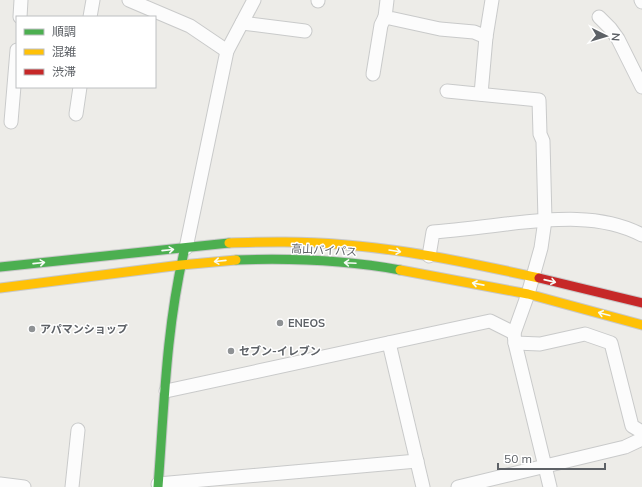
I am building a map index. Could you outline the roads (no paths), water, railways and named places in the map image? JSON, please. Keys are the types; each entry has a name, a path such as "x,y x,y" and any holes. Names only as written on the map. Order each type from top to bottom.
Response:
{"main road":[{"name":"高山バイパス","path":"0,267 269,241 321,243 368,246 429,256 532,276 642,303"},
{"path":"158,486 175,295 186,248"},
{"name":"高山バイパス","path":"0,288 230,260 264,259 368,264 528,294 642,325"}],"street":[{"path":"20,16 21,0"},
{"path":"90,16 93,0"},
{"path":"130,0 156,5 227,51"},
{"path":"186,248 227,51 254,0"},
{"path":"373,74 387,0"},
{"path":"481,94 486,37 492,0"},
{"path":"384,17 440,29 474,32 486,37"},
{"path":"600,17 618,39 642,88"},
{"path":"242,23 305,31"},
{"path":"11,122 16,62"},
{"path":"76,114 80,88"},
{"path":"448,91 539,100 540,134 543,141 545,220 541,248 515,338 550,487"},
{"path":"429,256 433,232 545,220 599,221 624,227 642,235"},
{"path":"166,391 490,321 515,338 540,344 585,334 611,343 632,426 642,432"},
{"path":"389,343 423,487"},
{"path":"72,487 78,430"},
{"path":"458,487 625,447 642,439"},
{"path":"158,486 417,461"},
{"path":"0,484 24,487"}],"place":[{"name":"ENEOS","path":"280,323"},
{"name":"アパマンショップ","path":"32,329"},
{"name":"セブン-イレブン","path":"231,351"}]}
